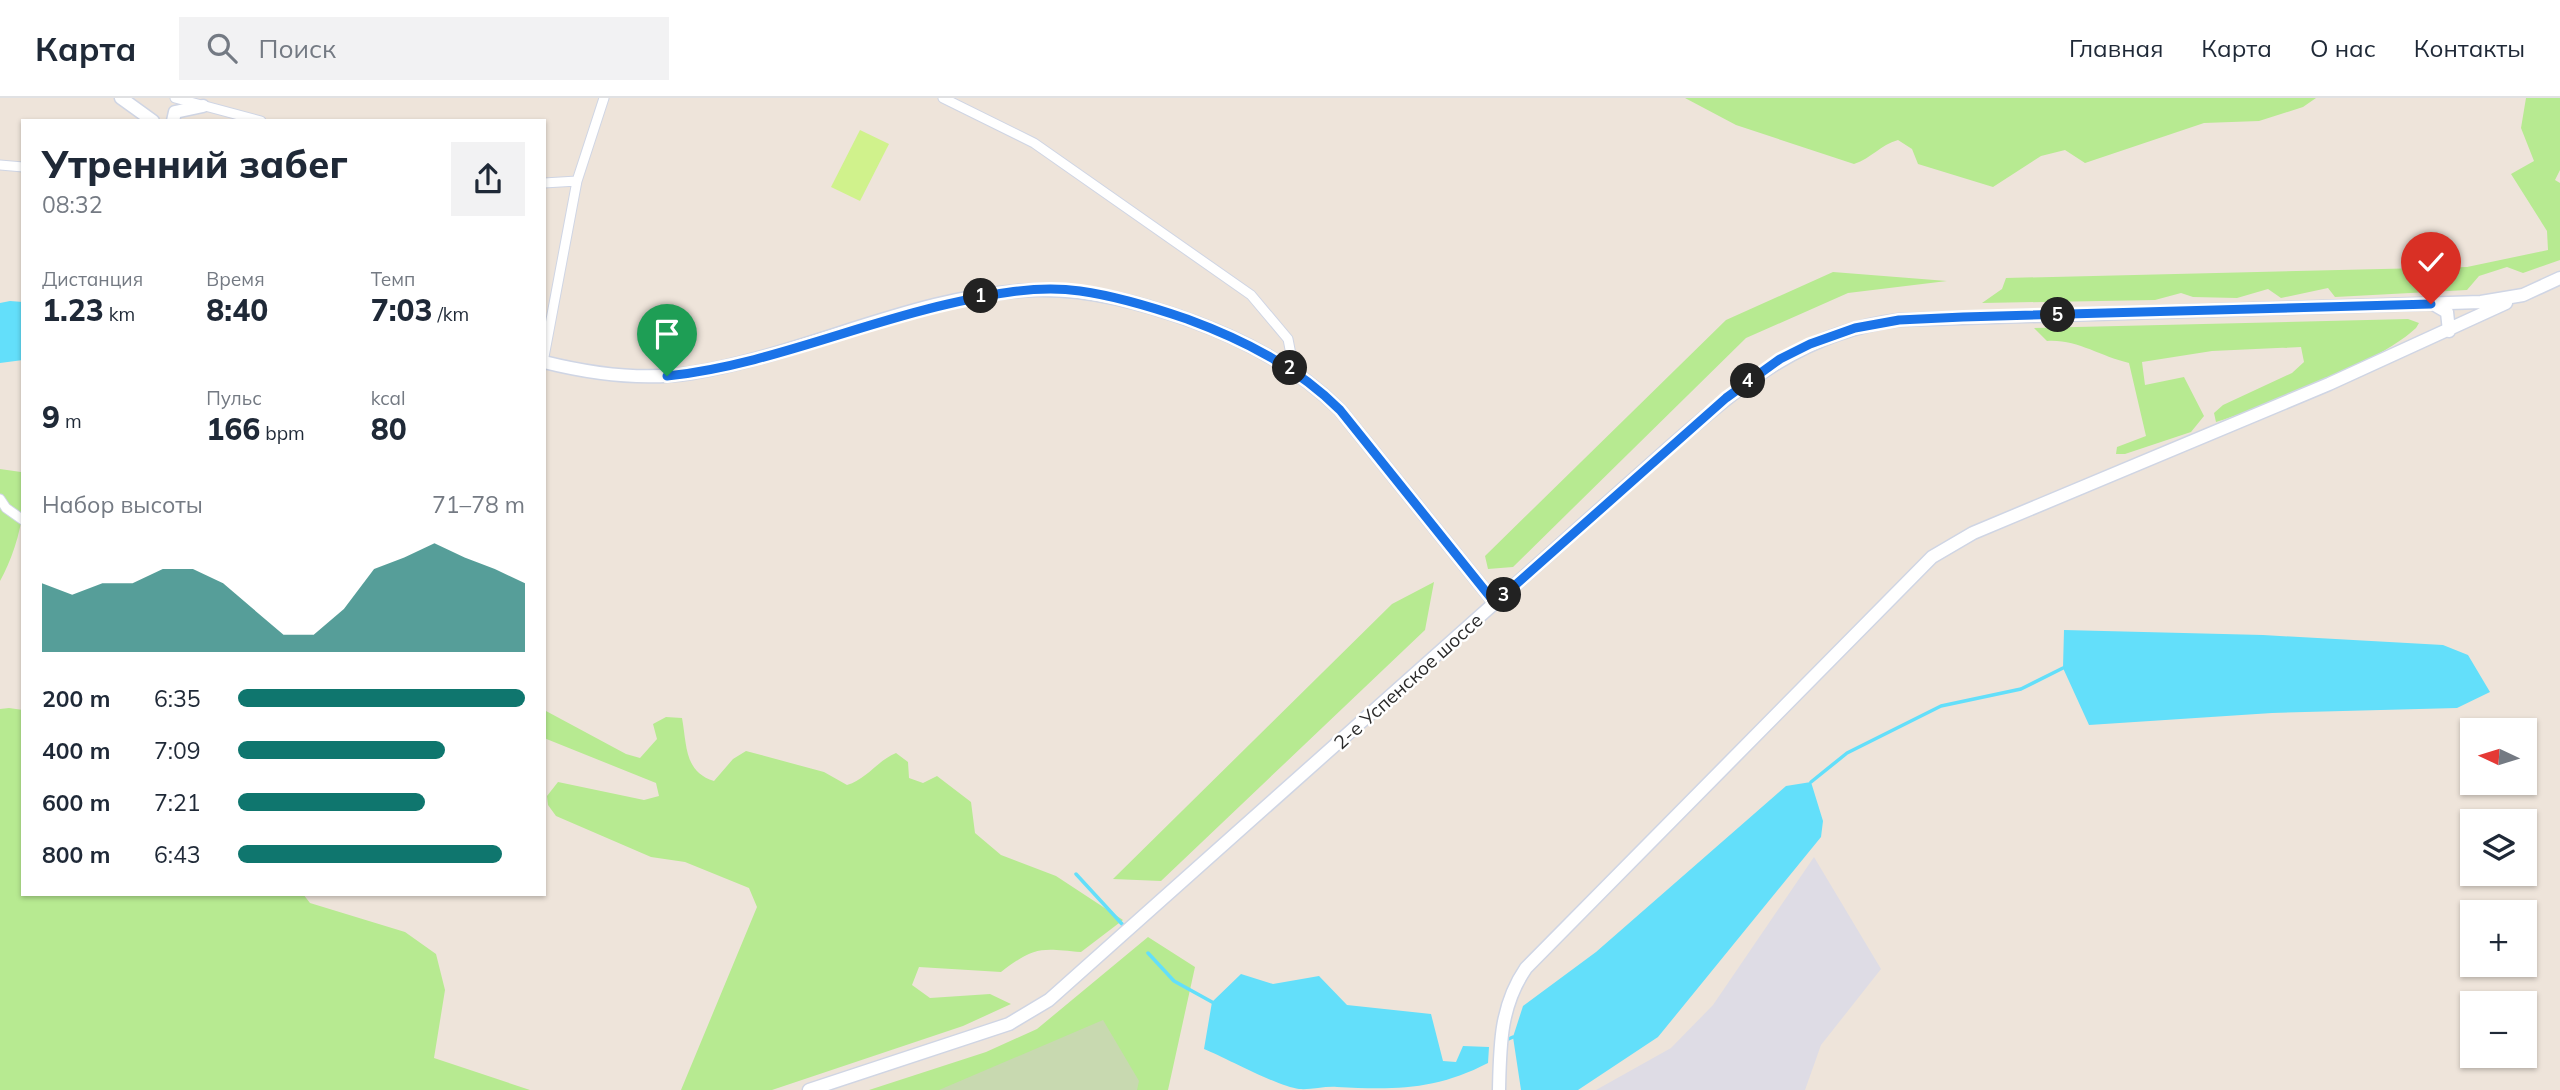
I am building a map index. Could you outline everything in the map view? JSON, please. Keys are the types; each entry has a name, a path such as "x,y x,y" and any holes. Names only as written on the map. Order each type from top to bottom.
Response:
{"main road":[{"path":"121,98 150,119"},
{"path":"174,119 175,113 184,108 203,106"},
{"name":"2-е Успенское шоссе","path":"809,1090 1009,1024 1036,1009 1744,384 1794,351 1841,332 1886,322 1963,317 2481,302 2523,295 2560,278"},
{"path":"546,362 577,370 633,376 691,373 973,298 1013,292 1058,290 1117,298 1215,329 1294,370 1340,410 1495,603"},
{"path":"1499,1090 1502,1024 1513,989 1534,959 1932,557 1973,533 2226,428 2449,331 2523,295"},
{"path":"2431,304 2447,312 2449,331"}],"street":[{"path":"175,98 253,119"},
{"path":"546,346 577,181 604,98"},
{"path":"943,98 1034,143 1251,295 1289,339 1294,370"},
{"path":"0,164 21,167"},
{"path":"546,183 577,181"},
{"path":"0,499 6,508 21,519"}],"shaded area":[{"path":"1814,857 1881,969 1821,1045 1805,1090 1596,1090 1671,1048 1713,1005"}],"green space":[{"path":"1685,98 2316,98 2303,107 2259,121 2204,123 2085,163 2065,150 2041,156 1993,187 1918,164 1912,149 1898,140 1854,164 1736,125"},
{"path":"2526,98 2560,98 2560,170 2555,180 2560,183 2560,260 2523,273 2507,267 2479,276 2467,290 2335,297 2328,288 2281,298 2268,289 2237,298 2193,297 2181,293 2155,300 1982,303 2002,289 2006,278 2467,267 2548,250 2547,231 2511,174 2534,161 2521,128"},
{"path":"860,130 889,144 860,201 831,187"},
{"path":"1833,272 1947,281 1848,293 1746,338 1513,567 1488,569 1485,556 1726,320"},
{"path":"2408,319 2419,323 2416,328 2350,369 2216,422 2214,413 2223,405 2292,373 2304,362 2301,347 2212,351 2142,362 2145,385 2184,377 2204,416 2191,432 2125,454 2116,454 2117,447 2146,436 2129,363 2078,345 2047,341 2034,328"},
{"path":"0,469 21,472 21,523 11,557 0,581"},
{"path":"1434,582 1425,630 1161,881 1113,879 1392,604"},
{"path":"0,709 21,710 21,896 305,896 310,903 405,932 436,954 445,990 434,1058 530,1090 0,1090"},
{"path":"546,711 626,754 640,758 657,739 653,724 666,717 682,718 686,747 692,764 704,777 714,781 733,759 746,751 824,772 847,785 896,753 908,762 909,778 923,783 937,776 971,802 975,833 1001,855 1056,876 1123,920 1081,952 1047,950 1030,953 1001,972 919,967 912,985 930,998 990,994 1011,1004 963,1026 772,1090 681,1090 757,907 749,888 685,862 651,857 556,816 548,805 547,796 558,782 644,800 659,796 656,783 546,739"},
{"path":"1148,937 1195,967 1168,1090 869,1090 986,1052 1037,1029"},
{"path":"1103,1020 1139,1081 1137,1090 939,1090"}],"water":[{"path":"21,302 21,360 0,363 0,303"},
{"path":"2064,630 2263,635 2443,645 2468,655 2490,692 2457,708 2272,713 2089,725 2063,668"},
{"path":"1811,782 1823,821 1821,837 1658,1037 1578,1090 1521,1090 1513,1037 1523,1006 1596,952 1786,786"},
{"path":"1241,974 1273,984 1319,976 1347,1005 1431,1014 1443,1061 1456,1062 1463,1046 1489,1047 1488,1063 1451,1079 1415,1086 1304,1089 1290,1087 1204,1049 1212,1002"}],"waterway":[{"path":"1811,782 1847,753 1941,706 2021,689 2063,668"},
{"path":"1076,874 1122,924"},
{"path":"1148,953 1174,981 1212,1002"},
{"path":"1504,1041 1513,1037"}],"route":[{"path":"667,376 748,360 920,310 987,295 1035,290 1078,291 1147,306 1215,329 1294,370 1317,387 1340,410 1495,603 1726,398 1780,359 1841,332 1899,320 2431,304"}]}
